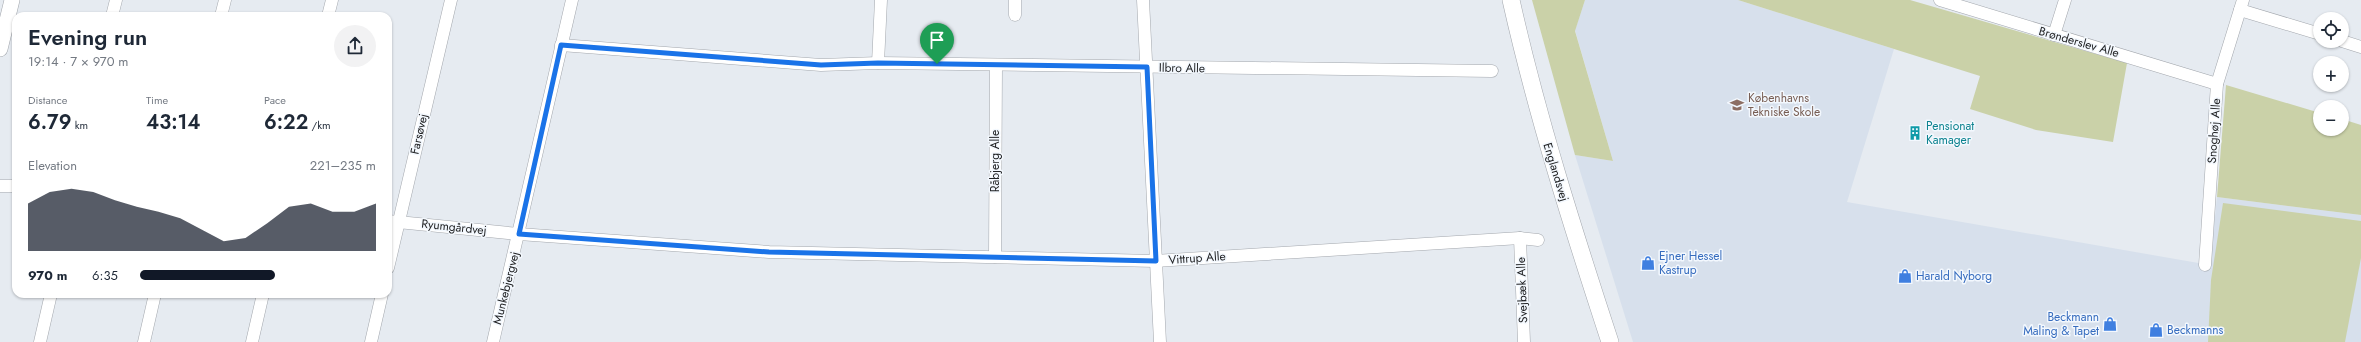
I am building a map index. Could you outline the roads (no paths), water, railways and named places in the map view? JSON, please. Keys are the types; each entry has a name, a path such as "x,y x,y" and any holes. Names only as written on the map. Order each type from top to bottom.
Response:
{"main road":[{"name":"Englandsvej","path":"1511,0 1526,68 1550,151 1610,342"}],"street":[{"path":"0,49 12,0"},
{"path":"113,12 116,0"},
{"path":"222,12 225,0"},
{"path":"329,12 332,0"},
{"name":"Farsøvej","path":"393,221 451,0"},
{"name":"Munkebjergvej","path":"493,342 572,0"},
{"path":"878,63 881,0"},
{"path":"1015,0 1015,14"},
{"path":"1143,0 1160,342"},
{"name":"Brønderslev Alle","path":"1940,0 2217,84"},
{"path":"2054,35 2065,0"},
{"path":"2241,5 2313,31"},
{"name":"Snoghøj Alle","path":"2205,265 2217,84 2241,5"},
{"path":"2349,43 2361,47"},
{"name":"Ilbro Alle","path":"561,45 814,65 878,63 1492,72"},
{"name":"Råbjerg Alle","path":"995,256 996,65"},
{"path":"0,186 12,186"},
{"name":"Ryumgårdvej","path":"393,221 519,234"},
{"name":"Vittrup Alle","path":"519,234 769,252 995,256 1156,261 1520,238 1538,240"},
{"name":"Svejbæk Alle","path":"1520,238 1524,342"},
{"path":"40,342 50,298"},
{"path":"144,342 154,298"},
{"path":"252,342 262,298"},
{"path":"371,342 381,298"}],"place":[{"name":"Københavns Tekniske Skole","path":"1737,105"},
{"name":"Pensionat Kamager","path":"1915,133"},
{"name":"Ejner Hessel Kastrup","path":"1648,263"},
{"name":"Harald Nyborg","path":"1905,276"},
{"name":"Beckmann Maling & Tapet","path":"2110,324"},
{"name":"Beckmanns","path":"2156,330"}]}
